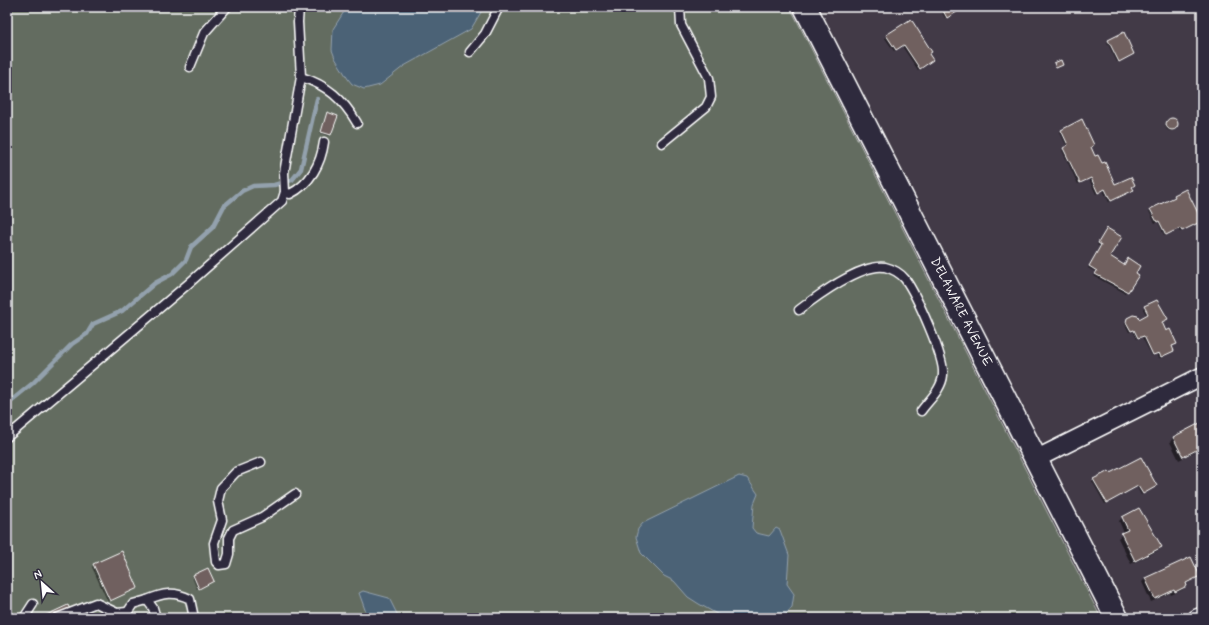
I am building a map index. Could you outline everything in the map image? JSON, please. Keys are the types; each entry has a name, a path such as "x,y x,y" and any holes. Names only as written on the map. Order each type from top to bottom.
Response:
{"street":[{"name":"DELAWARE AVENUE","path":"804,7 1117,618"},
{"path":"1036,459 1202,376"},
{"path":"1197,618 1202,616"}],"lane":[{"path":"190,67 204,33 227,7"},
{"path":"7,436 176,294 282,201 285,192 284,173 301,77 298,22 299,7"},
{"path":"470,52 485,34 499,7"},
{"path":"662,142 706,107 711,97 709,78 680,25 680,7"},
{"path":"301,77 321,84 333,92 350,110 357,123"},
{"path":"285,192 290,194 306,183 323,153 324,142"},
{"path":"799,310 816,296 832,286 871,267 883,267 895,270 905,279 912,291 941,359 944,374 940,386 921,411"},
{"path":"229,538 222,520 218,500 224,482 236,472 261,462"},
{"path":"222,520 214,543 216,562 219,565 226,564 228,559 230,534 238,527 262,517 295,494"},
{"path":"57,618 96,603 117,613 125,615 133,604 163,593 180,594 190,598 194,618"},
{"path":"147,600 154,608 156,618"},
{"path":"24,618 33,604"}],"green space":[{"path":"7,7 790,7 1101,618 7,618"}],"water":[{"path":"347,7 484,7 471,29 404,66 380,85 364,89 352,84 335,58 332,50 333,29"},
{"path":"739,476 747,478 758,494 754,504 752,528 756,533 769,536 776,528 780,530 789,555 787,584 794,594 792,607 783,618 724,618 688,597 674,581 664,576 641,553 636,537 638,529 643,523"},
{"path":"363,591 389,598 399,618 368,618 359,593"}],"building":[{"path":"941,7 959,7 960,10 947,18"},
{"path":"911,19 932,52 929,54 933,60 920,69 904,45 896,50 886,35"},
{"path":"1124,32 1134,54 1119,62 1108,40"},
{"path":"1061,60 1063,65 1056,68 1054,63"},
{"path":"327,112 338,116 331,135 321,132"},
{"path":"1174,118 1177,119 1177,129 1170,130 1167,129 1166,122 1167,119"},
{"path":"1082,119 1094,145 1091,147 1095,156 1098,155 1102,163 1105,162 1115,184 1131,177 1135,185 1132,187 1134,190 1111,201 1105,189 1098,193 1091,178 1080,183 1063,148 1068,145 1061,130"},
{"path":"1186,189 1202,221 1182,231 1180,228 1166,235 1159,221 1157,222 1150,209 1175,197 1174,195"},
{"path":"1107,228 1122,237 1110,256 1124,265 1128,258 1140,266 1136,273 1139,275 1128,292 1095,274 1097,271 1089,266 1101,245 1098,243"},
{"path":"1157,300 1168,319 1162,322 1166,331 1170,329 1177,344 1172,346 1174,351 1161,357 1159,353 1153,355 1144,336 1138,338 1134,330 1131,331 1126,322 1127,318 1133,315 1138,316 1139,319 1148,314 1144,306"},
{"path":"1202,422 1202,447 1183,457 1173,437"},
{"path":"1141,457 1157,486 1143,494 1138,486 1107,503 1093,479 1109,471 1110,473"},
{"path":"1139,508 1162,547 1135,561 1121,533 1128,530 1122,517"},
{"path":"122,551 138,588 110,601 93,564"},
{"path":"1191,557 1200,576 1186,583 1187,586 1155,599 1145,578"},
{"path":"208,568 214,581 199,589 193,575"},
{"path":"68,605 74,618 40,618"}],"waterway":[{"path":"7,404 33,383 72,344 87,334 93,324 122,311 155,283 172,274 186,260 191,247 213,227 224,206 242,191 253,186 274,185 292,180 301,169 317,99"}]}
